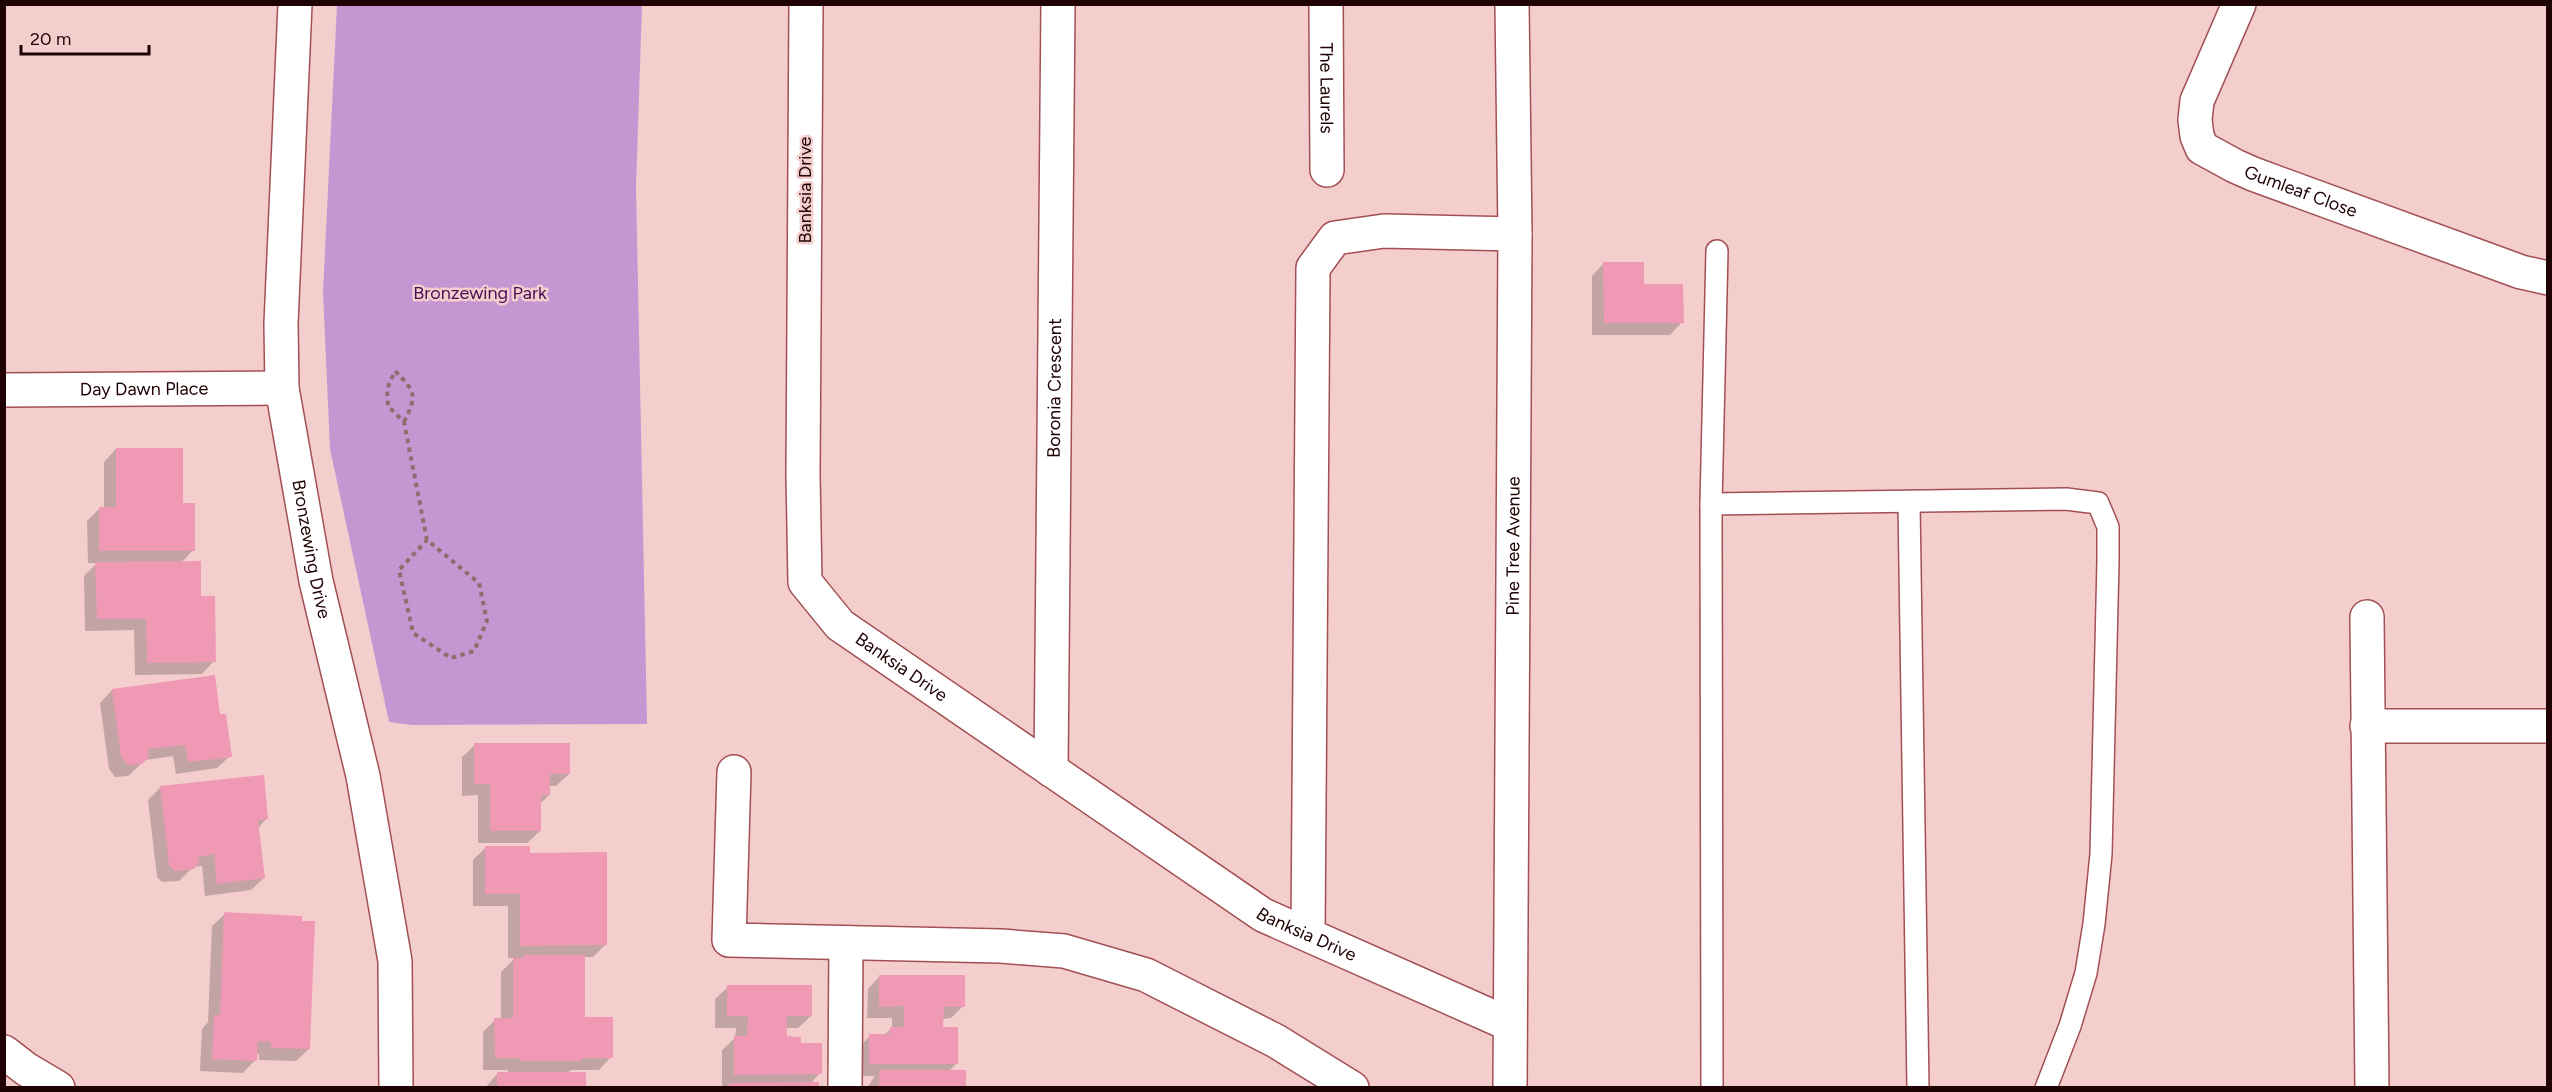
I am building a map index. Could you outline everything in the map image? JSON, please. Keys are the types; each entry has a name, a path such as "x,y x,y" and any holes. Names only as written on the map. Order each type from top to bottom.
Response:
{"street":[{"name":"Bronzewing Drive","path":"295,4 281,324 282,388 316,581 363,776 395,961 396,1088"},
{"name":"Banksia Drive","path":"806,4 803,476 805,582 840,626 1263,915 1509,1024"},
{"name":"Boronia Crescent","path":"1051,770 1058,4"},
{"name":"The Laurels","path":"1326,4 1327,170"},
{"name":"Pine Tree Avenue","path":"1510,1088 1515,234 1512,4"},
{"name":"Gumleaf Close","path":"2239,4 2197,101 2197,136 2202,148 2253,174 2521,272 2547,278"},
{"path":"1308,934 1313,268 1335,238 1384,231 1515,234"},
{"name":"Day Dawn Place","path":"4,390 282,388"},
{"path":"2367,617 2372,1088"},
{"path":"2367,726 2547,726"},
{"path":"734,772 729,940 1002,946 1074,954 1146,975 1276,1041 1347,1086"},
{"path":"845,1088 846,943"},
{"path":"4,1052 26,1069 58,1088"}],"lane":[{"path":"1712,1088 1711,504 1717,251"},
{"path":"1711,504 2066,499 2098,503 2108,527 2101,854 2094,924 2086,973 2070,1026 2046,1088"},
{"path":"1909,503 1918,1088"}],"path":[{"path":"404,422 414,402 412,389 395,371 387,389 388,406 404,422 427,540 479,583 487,621 474,651 451,658 413,633 399,570 427,540"}],"green space":[{"name":"Bronzewing Park","path":"337,5 642,5 636,187 647,724 412,725 389,722 330,449 323,292"}],"building":[{"path":"1603,262 1644,262 1644,284 1683,284 1684,323 1604,323"},
{"path":"116,448 183,448 183,503 195,503 195,551 99,551 99,507 116,507"},
{"path":"201,561 201,596 215,596 216,662 147,663 146,619 97,619 95,562"},
{"path":"215,675 220,714 226,714 232,757 188,762 185,745 148,749 149,757 142,764 128,765 121,757 112,689"},
{"path":"474,743 570,743 570,774 550,774 550,795 541,795 541,831 490,831 490,784 474,784"},
{"path":"264,775 268,819 258,820 265,878 217,884 214,854 198,857 199,861 194,869 175,871 169,865 160,786"},
{"path":"485,846 530,846 530,853 607,852 607,945 520,946 520,894 485,894"},
{"path":"224,912 302,916 302,921 315,921 310,1049 271,1048 271,1042 258,1041 257,1061 212,1059 214,1015 220,1015"},
{"path":"524,955 585,955 585,1017 613,1017 613,1058 582,1058 582,1061 520,1061 520,1058 495,1058 494,1018 513,1018 513,958 524,958"},
{"path":"879,975 965,975 965,1007 944,1007 943,1027 958,1027 958,1064 869,1064 869,1034 890,1034 890,1027 904,1027 904,1006 879,1007"},
{"path":"727,985 812,985 812,1016 787,1016 787,1036 801,1037 801,1043 822,1043 822,1074 734,1075 734,1036 747,1036 748,1016 727,1016"},
{"path":"879,1070 966,1070 966,1088 879,1088"},
{"path":"497,1072 586,1072 586,1088 497,1088"},
{"path":"819,1082 819,1088 729,1088 729,1083"}]}
